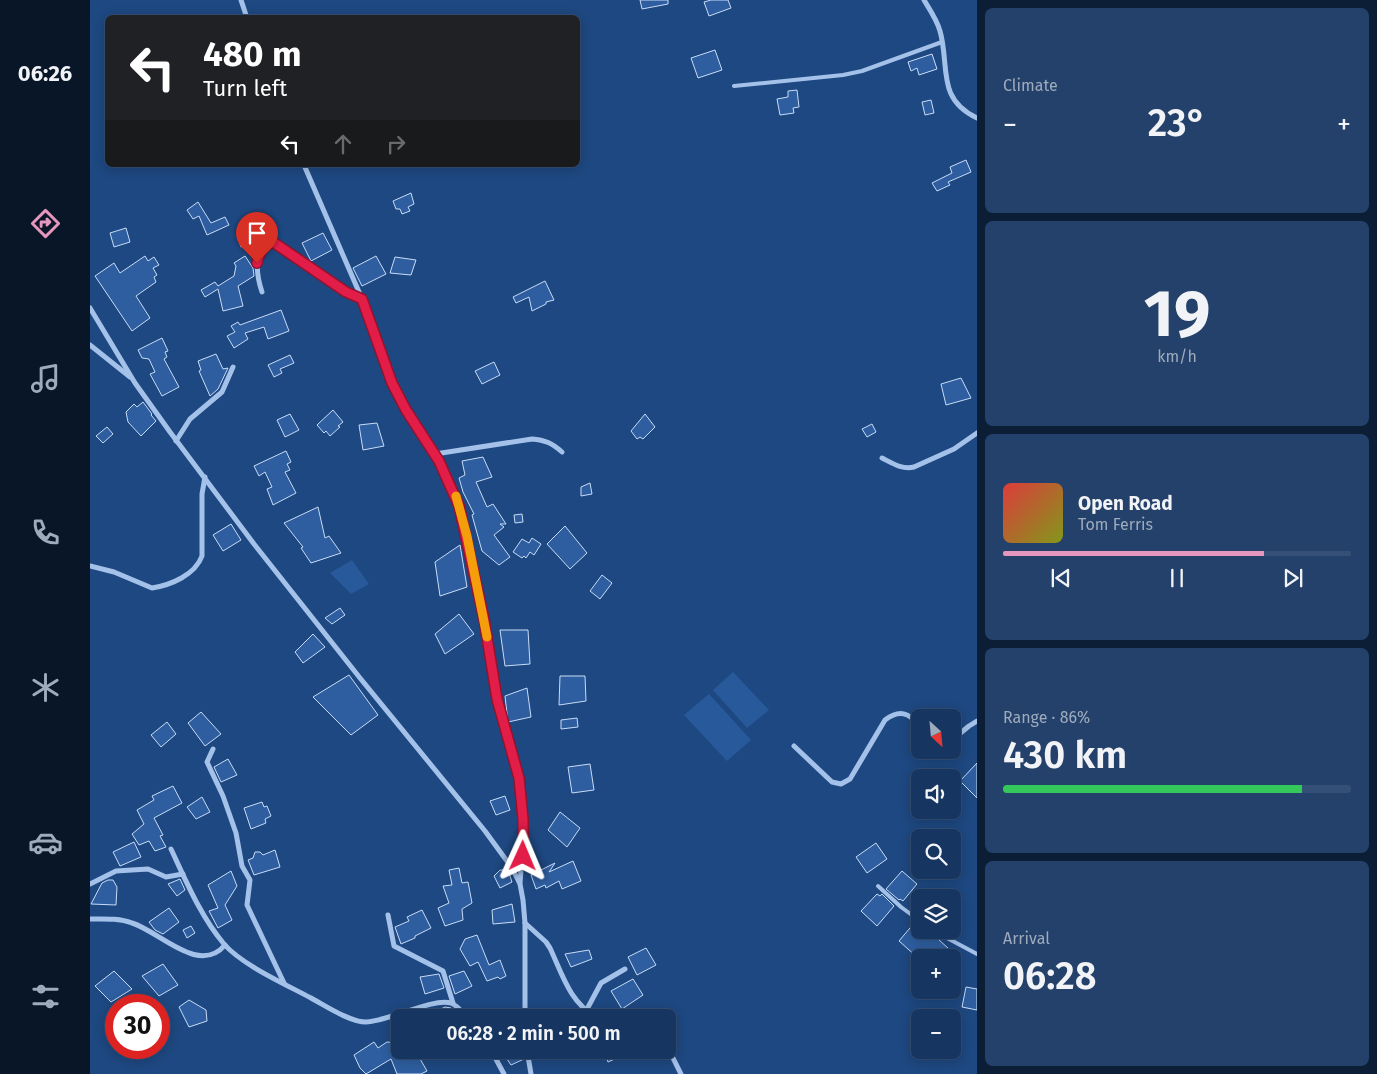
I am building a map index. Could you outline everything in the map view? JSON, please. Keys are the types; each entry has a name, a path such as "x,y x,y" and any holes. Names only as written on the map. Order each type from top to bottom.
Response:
{"street":[{"path":"241,0 246,15"},
{"path":"924,0 937,23 951,95 956,104 977,118"},
{"path":"305,167 362,299 392,383 406,410 435,454 453,489 459,506 484,619 497,699 519,778 523,844 520,884 525,923 525,1009"},
{"path":"262,292 258,279 257,263 263,249 273,242 346,292 362,299"},
{"path":"90,308 135,382 176,441 254,544 360,678 485,831 512,868 520,884"},
{"path":"90,345 135,382"},
{"path":"176,441 190,419 222,392 233,368"},
{"path":"882,458 897,466 914,467 954,449 977,433"},
{"path":"435,454 532,439 545,440 562,452"},
{"path":"90,566 114,572 152,588 178,579 193,570 200,563 202,556 202,494 205,477"},
{"path":"794,746 832,782 841,784 850,779 885,720 893,714 903,713 911,717"},
{"path":"961,732 977,721"},
{"path":"213,749 207,762 223,796 236,833 242,866 250,880 247,905 284,984"},
{"path":"171,849 207,920 225,945 239,958 284,984 344,1016 365,1022 384,1019 442,1002 453,1003"},
{"path":"90,884 116,871 148,869 166,877 183,874"},
{"path":"388,915 394,946 443,971 453,1003 459,1009"},
{"path":"90,920 113,919 131,922 179,949 194,955 207,956 220,951 225,945"},
{"path":"525,923 546,942 571,994 584,1009"},
{"path":"587,1009 601,983 625,969"},
{"path":"496,1059 504,1074"},
{"path":"528,1059 531,1074"},
{"path":"674,1059 681,1074"}],"lane":[{"path":"734,86 844,75 862,71 942,42"},
{"path":"878,886 911,915"},
{"path":"949,939 977,954"}],"shaded area":[{"path":"352,560 369,584 351,594 330,573"},
{"path":"733,672 769,710 747,728 713,690"},
{"path":"709,694 751,740 727,761 684,715"}],"building":[{"path":"640,0 668,0 668,4 642,9"},
{"path":"728,0 731,8 709,16 704,2"},
{"path":"715,50 722,70 698,78 691,58"},
{"path":"932,54 937,69 919,75 917,68 911,71 908,62"},
{"path":"797,90 799,107 793,108 794,113 780,115 777,99 788,97 788,91"},
{"path":"931,100 934,113 925,115 922,102"},
{"path":"966,160 971,172 948,182 950,185 937,191 932,183 952,173 950,167"},
{"path":"411,193 414,204 408,207 410,211 402,214 400,209 396,209 393,201"},
{"path":"198,202 211,223 225,217 229,225 207,235 199,216 193,219 187,210"},
{"path":"265,217 272,234 241,247 238,239 243,237 239,228"},
{"path":"126,228 130,242 114,247 110,233"},
{"path":"323,233 332,250 311,261 302,243"},
{"path":"145,256 148,261 154,257 159,265 153,268 157,275 154,277 156,282 136,296 150,318 132,331 95,276 114,263 120,273"},
{"path":"245,256 253,268 254,276 238,286 243,306 223,311 218,289 205,297 201,290 215,282 218,286 234,276 236,266 234,263"},
{"path":"376,256 386,274 362,286 353,268"},
{"path":"395,257 416,260 411,275 390,273"},
{"path":"545,281 554,300 546,302 546,304 532,311 529,297 516,303 513,297"},
{"path":"281,310 289,331 268,339 264,327 245,333 248,339 234,348 227,336 235,332 231,326 238,322 240,325"},
{"path":"162,338 168,351 165,352 167,357 164,359 179,387 162,396 150,374 155,372 149,359 142,358 138,350"},
{"path":"216,354 223,369 228,368 218,389 210,396 199,371 201,370 198,361"},
{"path":"290,355 294,363 280,369 282,373 274,377 268,365"},
{"path":"494,362 500,375 482,384 475,371"},
{"path":"961,378 971,398 946,405 941,384"},
{"path":"143,402 156,421 141,436 128,422 126,412 134,404 137,407"},
{"path":"333,410 343,422 330,436 326,431 324,433 317,425"},
{"path":"290,414 299,430 285,437 277,420"},
{"path":"645,414 655,427 643,439 640,437 637,439 631,431"},
{"path":"377,423 384,446 363,450 359,425"},
{"path":"872,424 876,432 867,437 862,429"},
{"path":"107,427 113,434 103,443 96,436"},
{"path":"286,451 291,462 287,464 290,470 285,472 296,493 273,505 267,489 272,487 265,472 259,476 254,466"},
{"path":"483,457 492,477 476,482 487,507 493,504 506,524 500,524 504,527 494,535 510,557 499,565 482,551 472,515 474,514 463,492 459,478 465,475 462,461"},
{"path":"590,483 592,494 581,496 581,487"},
{"path":"318,507 325,538 329,536 341,553 311,563 301,548 303,547 284,523"},
{"path":"522,514 523,522 515,523 514,515"},
{"path":"231,524 241,540 223,551 213,535"},
{"path":"565,526 587,553 570,569 547,544"},
{"path":"532,538 541,544 534,555 530,552 526,558 524,556 522,558 513,552 522,539 529,543"},
{"path":"460,545 467,587 440,596 435,562"},
{"path":"602,575 612,583 600,599 590,591"},
{"path":"340,608 345,615 332,624 325,618"},
{"path":"459,614 474,634 445,654 435,634"},
{"path":"500,630 528,630 530,664 505,666"},
{"path":"313,634 325,647 303,663 295,652"},
{"path":"349,675 378,715 351,735 313,697"},
{"path":"560,676 585,676 586,701 559,705"},
{"path":"527,688 531,717 508,722 505,696"},
{"path":"201,712 221,734 205,746 188,723"},
{"path":"577,718 578,727 561,729 561,720"},
{"path":"167,722 176,734 161,747 151,735"},
{"path":"228,759 237,775 221,782 214,767"},
{"path":"977,763 977,798 961,782"},
{"path":"590,764 594,790 572,793 568,767"},
{"path":"173,786 182,803 154,818 163,835 160,836 166,847 155,851 149,841 139,845 132,834 144,824 137,810 154,800 152,796"},
{"path":"505,796 510,810 496,815 490,801"},
{"path":"202,797 210,812 196,819 187,807"},
{"path":"262,802 264,807 267,806 271,816 265,819 266,823 251,829 244,808"},
{"path":"560,812 580,828 567,847 548,830"},
{"path":"134,842 141,857 120,866 113,852"},
{"path":"876,843 887,859 867,873 856,857"},
{"path":"275,850 280,867 254,875 248,860 253,858 255,852 260,852 263,855"},
{"path":"573,861 581,881 562,889 559,881 546,888 545,885 536,889 531,875 555,863 549,872"},
{"path":"459,868 462,883 468,882 472,903 462,909 463,920 445,926 438,908 449,903 443,886 452,885 449,870"},
{"path":"500,870 508,870 512,882 500,888 494,876"},
{"path":"231,871 237,886 225,905 232,920 218,928 209,911 218,908 208,885"},
{"path":"902,871 917,884 903,901 886,889"},
{"path":"180,879 185,890 177,896 168,884"},
{"path":"113,880 117,887 116,905 91,904 102,883"},
{"path":"877,894 880,896 882,894 894,906 877,926 861,911"},
{"path":"512,904 515,922 493,924 492,910"},
{"path":"169,908 179,922 163,934 155,930 149,922"},
{"path":"422,910 431,928 401,944 395,927 409,921 407,917"},
{"path":"191,926 195,933 187,938 183,930"},
{"path":"911,927 911,939 938,939 949,949 911,949 911,952 899,941"},
{"path":"477,935 489,965 500,960 506,976 487,981 478,962 470,966 460,949 465,939"},
{"path":"646,948 656,965 637,975 628,957"},
{"path":"589,950 592,959 571,967 565,954"},
{"path":"163,964 178,985 162,994 157,994 142,976"},
{"path":"114,971 132,989 124,994 105,994 105,996 95,986"},
{"path":"464,971 472,986 455,994 449,976"},
{"path":"439,974 444,988 425,994 420,977"},
{"path":"633,979 643,995 622,1009 611,991"},
{"path":"966,987 977,989 977,1010 962,1007"},
{"path":"189,1000 206,1010 207,1021 189,1027 179,1007"},
{"path":"374,1042 378,1048 387,1042 391,1042 391,1059 366,1074 360,1068 354,1055"},
{"path":"391,1059 420,1059 427,1071 421,1074 397,1074"},
{"path":"507,1059 524,1059 511,1065"}],"slow traffic":[{"path":"456,496 467,536 487,637"}],"route":[{"path":"257,263 263,249 273,242 346,292 362,299 392,383 417,429 439,461 453,489 470,549 497,699 519,778 523,819 523,856"}]}
